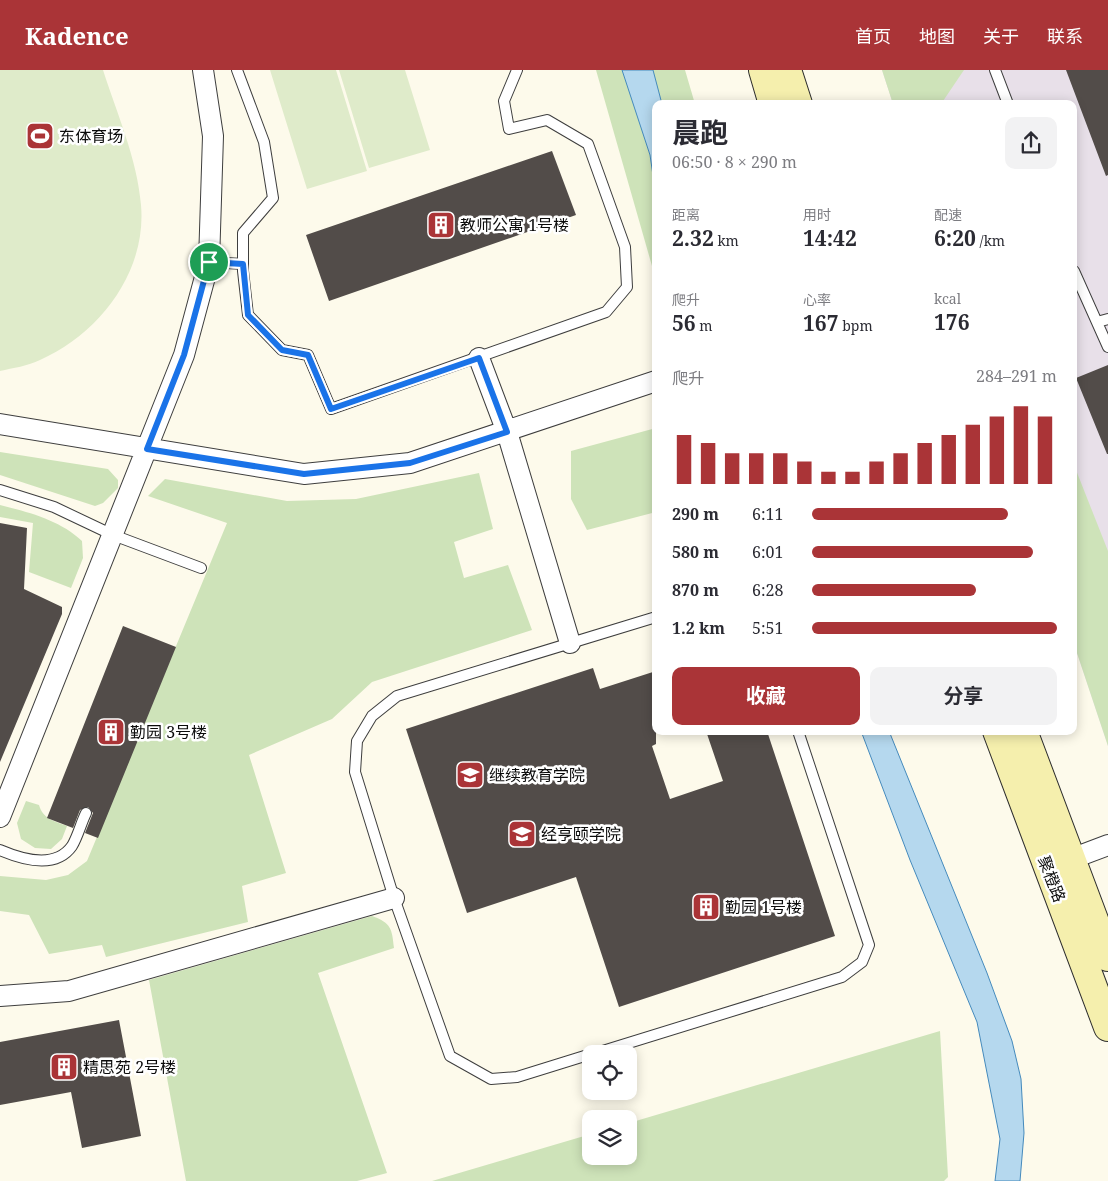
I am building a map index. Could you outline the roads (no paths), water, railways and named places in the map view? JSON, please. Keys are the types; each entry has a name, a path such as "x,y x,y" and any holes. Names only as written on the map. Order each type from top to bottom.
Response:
{"street":[{"path":"0,817 184,355 209,262 214,136 203,70"},
{"path":"763,70 772,100"},
{"path":"787,70 797,100"},
{"path":"479,358 507,432 570,643"},
{"path":"0,424 304,474 410,463 652,382"},
{"name":"聚橙路","path":"998,735 1108,1027"},
{"name":"聚橙路","path":"1024,735 1108,957"},
{"path":"1070,859 1108,844"},
{"path":"0,996 68,991 394,898"}],"lane":[{"path":"237,70 264,142 273,198 244,233 243,264 248,315 282,350 308,355 331,409 606,312 627,287 625,247 588,144 547,120 509,129 504,101 517,70"},
{"path":"995,70 1006,100"},
{"path":"209,262 243,264"},
{"path":"1077,278 1108,347"},
{"path":"1097,322 1108,318"},
{"path":"0,490 54,507 113,535 201,568"},
{"path":"582,1057 517,1077 491,1079 450,1056 394,898 355,772 357,741 372,716 397,696 652,618"},
{"path":"621,1045 842,977 862,962 869,945 799,735"},
{"path":"0,850 23,860 43,861 58,856 72,847 86,813"}],"water":[{"path":"622,70 653,70 661,100 652,100 652,169 650,155"},
{"path":"863,735 891,735 987,973 1012,1041 1021,1079 1024,1133 1020,1181 995,1181 1000,1139 977,1022 910,860"}],"place":[{"name":"东体育场","path":"40,136"},
{"name":"教师公寓 1号楼","path":"441,225"},
{"name":"勤园 3号楼","path":"111,732"},
{"name":"继续教育学院","path":"470,775"},
{"name":"经亨颐学院","path":"522,834"},
{"name":"勤园 1号楼","path":"706,907"},
{"name":"精思苑 2号楼","path":"64,1067"}]}
